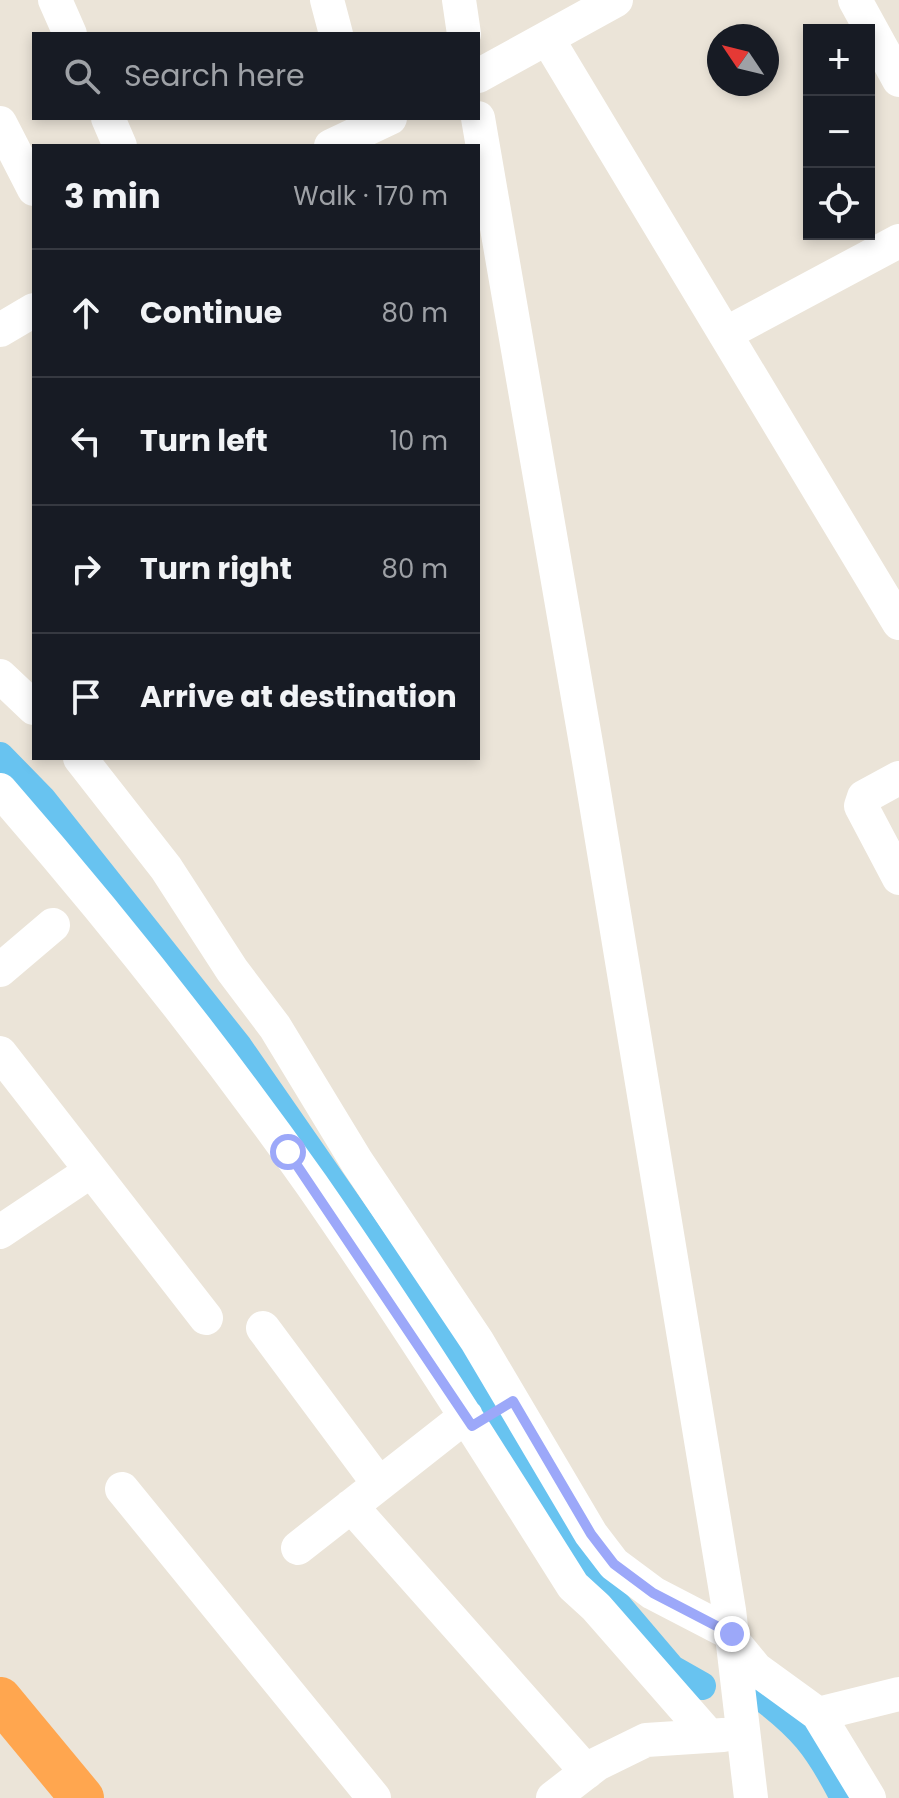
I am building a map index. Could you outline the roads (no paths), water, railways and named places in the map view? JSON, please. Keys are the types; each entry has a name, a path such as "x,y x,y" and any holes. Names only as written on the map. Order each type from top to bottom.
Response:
{"highway":[{"path":"0,1699 82,1798"}],"street":[{"path":"55,0 69,32"},
{"path":"327,0 335,32"},
{"path":"459,0 464,32"},
{"path":"480,75 616,0"},
{"path":"855,0 899,80"},
{"path":"547,38 899,623"},
{"path":"109,120 119,144"},
{"path":"478,120 588,755 732,1638 751,1798"},
{"path":"334,144 370,122"},
{"path":"0,123 32,185"},
{"path":"725,334 899,241"},
{"path":"0,330 32,311"},
{"path":"14,676 32,705"},
{"path":"90,760 166,868 232,970 275,1027 307,1137 487,1414 573,1586 596,1607 709,1736"},
{"path":"899,778 864,797 861,806 899,878"},
{"path":"0,790 307,1137 477,1341 487,1414 614,1564 653,1593 732,1638 756,1669 818,1714 869,1798"},
{"path":"0,970 53,925"},
{"path":"0,1053 206,1318"},
{"path":"0,1232 91,1171"},
{"path":"263,1328 379,1484"},
{"path":"298,1548 379,1484 487,1414"},
{"path":"122,1489 374,1798"},
{"path":"351,1506 587,1772"},
{"path":"818,1714 899,1694"},
{"path":"553,1798 597,1764 646,1740 744,1734"}],"waterway":[{"path":"0,756 42,799 238,1046 473,1385 533,1491 598,1582 672,1669 702,1686"},
{"path":"756,1693 808,1739 844,1798"}]}
